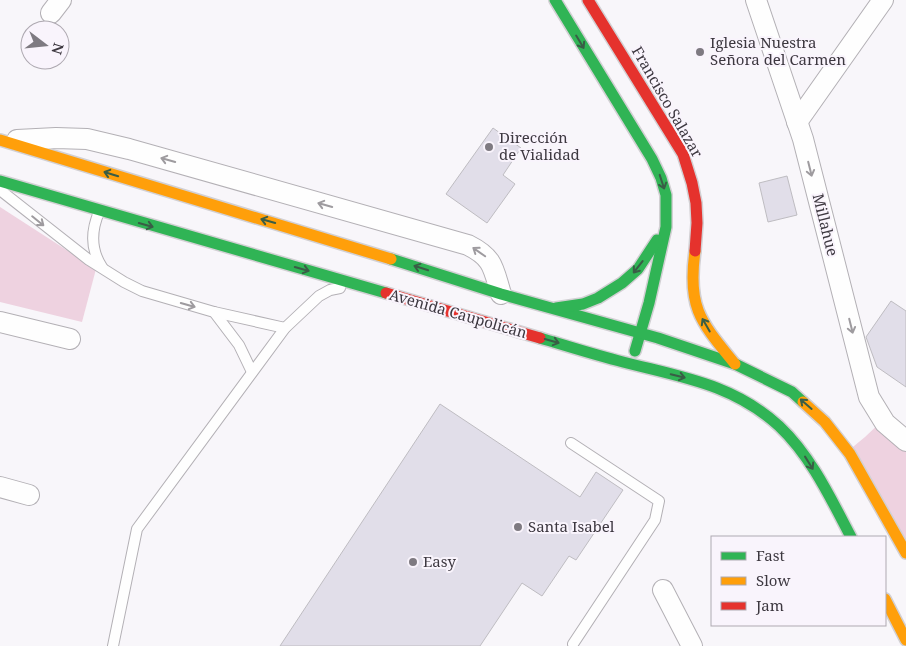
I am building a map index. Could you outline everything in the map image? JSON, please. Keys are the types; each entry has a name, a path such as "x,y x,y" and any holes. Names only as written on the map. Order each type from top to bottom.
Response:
{"main road":[{"path":"555,0 652,159 666,195 666,227 631,364"},
{"name":"Francisco Salazar","path":"588,0 683,154 689,168 698,216 692,269 696,306 708,329 735,364"},
{"name":"Avenida Caupolicán","path":"2,140 349,245 501,294 640,333 735,364 792,392 825,422 850,454 906,553"},
{"name":"Avenida Caupolicán","path":"0,181 631,364 710,384 750,403 784,429 810,462 851,536"},
{"path":"130,190 157,188"},
{"path":"99,211 113,200"},
{"path":"551,309 583,304 598,298 622,283 638,268 666,227"},
{"path":"886,601 906,640"}],"street":[{"name":"Millahue","path":"756,0 805,148 869,397 885,423 906,441"},
{"path":"797,122 883,0"},
{"name":"Avenida Caupolicán","path":"2,140 56,138 96,141 468,245 482,252 490,261 501,294"},
{"path":"0,322 70,339"},
{"path":"0,487 29,495"},
{"path":"663,590 692,646"}],"lane":[{"path":"0,190 56,235 108,273 142,291 214,312 285,328"},
{"path":"99,211 92,232 94,250 97,258 108,273"},
{"path":"113,646 137,529 285,328 319,296 330,290 344,287 371,289"},
{"path":"214,312 239,345 252,372"},
{"path":"571,443 659,501 655,520 573,644"}],"shaded area":[{"path":"0,207 96,269 82,322 0,302"},
{"path":"883,420 906,440 906,553 848,451"}],"building":[{"path":"493,128 521,148 503,175 515,184 487,223 446,194"},
{"path":"787,176 797,215 768,222 759,183"},
{"path":"891,301 906,311 906,387 877,367 866,337"},
{"path":"440,404 580,497 596,472 623,490 576,560 569,556 542,596 522,583 480,646 280,646"}],"traffic: fast":[{"path":"555,0 652,159 661,178 666,195 666,227 649,303 635,351"},
{"path":"0,181 386,293"},
{"path":"556,308 583,304 598,298 622,283 638,269 657,240"},
{"path":"391,259 501,294 658,338 735,364 792,392 803,402"},
{"path":"540,338 706,384 743,400 779,426 801,451 820,478 850,536"}],"traffic: slow":[{"path":"0,140 391,259"},
{"path":"695,251 693,287 699,313 713,337 735,364"},
{"path":"803,402 825,422 850,454 906,553"},
{"path":"886,601 906,640"}],"traffic: jam":[{"path":"588,0 683,154 696,203 695,251"},
{"path":"386,293 540,338"}],"place":[{"name":"Iglesia Nuestra Señora del Carmen","path":"700,52"},
{"name":"Dirección de Vialidad","path":"489,147"},
{"name":"Santa Isabel","path":"518,527"},
{"name":"Easy","path":"413,562"}]}
